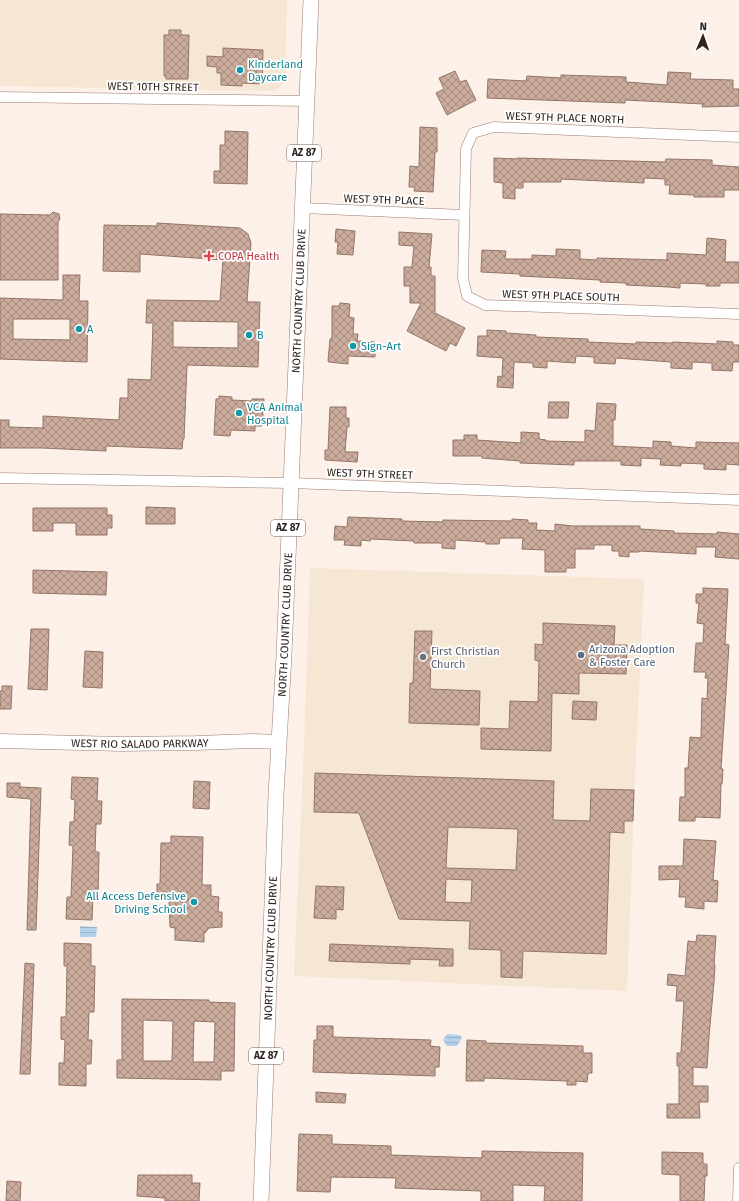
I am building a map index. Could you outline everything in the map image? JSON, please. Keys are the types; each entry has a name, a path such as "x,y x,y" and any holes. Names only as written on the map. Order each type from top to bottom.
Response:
{"main road":[{"name":"NORTH COUNTRY CLUB DRIVE","path":"261,1201 311,0"},
{"name":"WEST RIO SALADO PARKWAY","path":"0,741 122,744 252,741 279,742"}],"street":[{"name":"WEST 10TH STREET","path":"0,97 306,102"},
{"name":"WEST 9TH PLACE NORTH","path":"464,215 466,148 473,133 494,127 739,137"},
{"name":"WEST 9TH PLACE","path":"302,208 464,215"},
{"name":"WEST 9TH PLACE SOUTH","path":"464,215 463,278 467,296 485,305 739,314"},
{"name":"WEST 9TH STREET","path":"0,478 290,484 739,500"},
{"path":"738,1201 739,1168"}],"shaded area":[{"path":"0,0 287,0 285,79 279,88 272,91 0,86"},
{"path":"310,568 644,579 627,991 294,976"}],"water":[{"path":"80,926 97,927 96,937 80,937"},
{"path":"447,1034 460,1035 462,1038 457,1046 447,1046 443,1040"}],"building":[{"path":"169,30 181,30 181,35 189,35 188,79 166,79 166,76 164,76 164,35 169,35"},
{"name":"Kinderland Daycare","path":"223,48 263,50 262,84 242,83 242,86 221,85 221,73 217,73 217,67 207,66 207,56 223,57"},
{"path":"455,71 460,82 466,80 476,100 447,115 436,93 444,89 439,78"},
{"path":"668,72 691,73 690,79 733,80 733,89 739,89 739,106 702,107 703,104 625,100 625,103 487,98 488,79 526,81 527,76 561,78 561,75 626,77 626,82 667,85"},
{"path":"420,127 437,128 437,152 435,152 433,192 414,191 415,187 409,187 410,166 419,167"},
{"path":"225,131 248,132 247,184 214,183 214,171 220,171 220,145 225,145"},
{"path":"494,158 665,162 666,159 712,160 712,165 739,167 739,190 724,190 724,197 694,197 694,195 669,194 670,185 665,185 665,179 644,178 644,183 561,179 561,182 523,182 523,188 515,188 515,199 503,198 503,183 494,182"},
{"path":"53,212 59,214 60,219 58,222 58,280 0,280 0,214 50,215"},
{"path":"157,223 240,228 248,234 251,243 247,302 260,302 258,367 187,365 184,439 182,449 106,446 106,451 0,448 0,420 9,420 9,427 43,428 43,416 119,420 120,398 128,398 128,379 151,380 153,323 146,323 147,300 220,301 223,260 140,254 140,272 103,271 104,225 157,226","holes":["173,321 238,322 238,348 173,347"]},
{"path":"336,229 355,231 353,255 337,254 338,242 335,242"},
{"path":"399,232 432,234 429,267 431,267 431,276 435,276 435,313 465,328 456,346 450,343 446,351 407,331 421,303 410,303 410,286 404,286 404,267 412,267 414,246 399,245"},
{"path":"707,238 726,240 725,262 739,262 739,283 720,283 720,286 706,286 706,284 680,283 680,288 626,285 626,283 600,282 600,280 520,276 520,274 481,272 482,250 506,251 505,259 532,259 532,255 556,256 556,249 580,250 580,259 667,260 667,253 706,255"},
{"name":"A","path":"63,275 80,275 79,301 88,301 87,362 0,359 0,298 63,300","holes":["13,319 70,319 70,340 13,339"]},
{"name":"Sign-Art","path":"340,303 350,304 349,317 354,318 353,334 358,334 357,341 375,342 375,357 348,356 348,364 328,361 330,339 332,338 332,306 339,306"},
{"path":"487,330 536,335 536,337 588,339 588,342 636,344 636,342 673,342 717,344 717,341 733,342 733,345 739,345 739,362 733,362 732,371 712,370 712,363 692,362 692,369 671,368 671,362 616,358 615,364 594,363 594,357 576,356 575,363 547,361 547,368 533,367 533,363 514,362 513,388 497,387 498,376 502,377 503,358 477,356 478,336 487,336"},
{"name":"VCA Animal Hospital","path":"219,396 232,397 232,400 252,401 252,399 264,399 262,426 255,426 255,431 231,430 230,436 214,435 216,399 219,399"},
{"path":"549,402 569,402 568,418 548,418"},
{"path":"597,403 616,404 615,420 613,420 613,446 653,448 653,441 671,442 671,446 696,448 696,442 739,443 739,465 726,464 726,470 704,469 704,464 681,463 681,466 660,465 661,459 641,458 641,466 621,465 621,461 574,461 574,465 520,463 520,461 482,458 482,456 453,456 453,440 464,440 464,435 477,435 477,440 521,443 521,432 539,433 539,439 546,441 585,442 585,430 595,431"},
{"path":"330,407 346,407 346,418 349,418 349,427 347,427 345,452 358,452 357,462 325,460 325,450 328,450"},
{"path":"146,507 175,508 175,524 146,524"},
{"path":"33,508 107,508 107,515 112,515 112,528 107,528 107,535 76,535 76,523 53,523 53,531 33,531"},
{"path":"348,517 443,522 443,520 512,521 512,519 528,520 528,523 537,523 536,530 555,531 555,524 573,526 640,526 640,529 674,531 674,533 717,534 717,532 739,534 739,559 715,557 716,547 696,547 696,554 639,551 629,552 629,557 619,556 619,551 612,551 612,545 594,545 594,549 575,549 575,568 566,568 566,572 545,572 545,550 522,549 523,538 500,538 499,544 455,540 455,549 442,548 442,543 414,543 414,541 371,539 370,541 361,540 361,546 344,545 345,540 334,540 335,526 347,527"},
{"path":"33,570 107,572 106,595 33,593"},
{"path":"703,588 728,589 725,644 729,645 721,769 723,769 720,818 695,817 695,821 679,821 680,797 685,797 685,768 688,768 690,737 701,738 702,698 707,699 708,678 705,678 706,672 694,672 696,643 703,643 704,624 697,623 699,603 696,603 696,594 703,594"},
{"name":"Arizona Adoption & Foster Care","path":"543,623 615,626 614,645 627,645 626,674 579,673 579,694 552,693 551,751 481,749 481,728 509,729 510,701 538,702 539,661 535,660 535,644 543,645"},
{"path":"31,629 49,629 47,690 28,689"},
{"name":"First Christian Church","path":"415,631 432,631 430,689 480,691 479,725 409,723 410,683 413,683"},
{"path":"85,651 103,652 102,688 83,687"},
{"path":"2,686 12,686 11,709 0,709 0,691 2,691"},
{"path":"573,701 597,702 596,720 572,719"},
{"path":"315,773 554,781 553,820 590,821 591,789 634,790 633,821 624,821 624,833 610,832 606,954 523,951 522,978 501,977 501,950 469,949 470,921 399,919 359,813 314,812","holes":["448,827 518,829 516,870 446,868","446,879 472,880 471,903 445,902"]},
{"path":"72,777 98,778 97,801 102,801 101,824 96,824 95,852 99,852 98,898 93,897 92,920 66,919 67,897 71,897 73,846 69,845 70,822 74,822 75,800 71,799"},
{"path":"194,781 210,782 209,809 193,808"},
{"path":"7,783 20,783 20,787 41,788 36,930 27,930 31,799 7,797"},
{"path":"171,836 203,837 202,885 211,885 211,896 219,897 218,912 222,912 222,927 209,928 204,934 204,942 175,940 175,928 170,927 169,900 157,900 157,884 160,884 161,843 171,843"},
{"path":"684,839 716,841 713,880 718,881 717,902 704,901 704,909 685,907 686,897 679,897 680,879 659,880 659,866 683,866"},
{"path":"316,886 344,887 343,910 336,909 336,919 314,918"},
{"path":"697,935 716,936 707,1068 693,1067 693,1086 708,1086 708,1102 699,1102 700,1118 667,1118 667,1104 679,1104 679,1066 677,1066 677,1053 681,1053 684,1001 676,1001 677,986 667,985 668,974 685,976 688,941 696,942"},
{"path":"64,943 91,944 91,966 95,966 94,1012 89,1012 88,1040 92,1040 91,1064 86,1064 86,1086 59,1085 59,1063 64,1063 65,1040 61,1039 61,1017 66,1017 67,966 64,966"},
{"path":"330,944 453,949 453,966 439,966 440,960 410,959 410,964 329,961"},
{"path":"25,963 34,964 30,1074 20,1074"},
{"path":"122,999 209,1000 209,1002 235,1003 234,1071 221,1071 221,1080 117,1078 117,1060 122,1060","holes":["143,1020 173,1021 172,1061 143,1061","194,1021 215,1022 214,1062 193,1062"]},
{"path":"317,1026 333,1026 333,1037 431,1040 430,1046 440,1047 439,1067 435,1067 435,1076 313,1072 314,1040 317,1040"},
{"path":"467,1040 486,1041 486,1043 583,1046 583,1053 592,1053 592,1073 588,1073 587,1082 576,1081 576,1085 567,1085 567,1081 484,1078 484,1081 466,1081"},
{"path":"316,1092 346,1094 345,1103 316,1102"},
{"path":"299,1134 332,1135 332,1144 391,1146 391,1155 482,1158 482,1151 583,1153 582,1201 544,1201 545,1186 513,1185 513,1201 481,1201 481,1191 395,1188 396,1178 331,1177 330,1192 297,1191"},
{"path":"662,1152 703,1153 703,1164 707,1164 704,1201 680,1201 680,1175 662,1174"},
{"path":"138,1175 192,1175 192,1183 200,1183 199,1201 165,1201 165,1198 137,1196"},
{"path":"7,1181 21,1182 20,1201 6,1201"}],"place":[{"name":"Kinderland Daycare","path":"240,70"},
{"name":"COPA Health","path":"209,256"},
{"name":"A","path":"79,329"},
{"name":"B","path":"249,335"},
{"name":"Sign-Art","path":"353,346"},
{"name":"VCA Animal Hospital","path":"239,413"},
{"name":"Arizona Adoption & Foster Care","path":"581,655"},
{"name":"First Christian Church","path":"423,657"},
{"name":"All Access Defensive Driving School","path":"194,902"}]}
